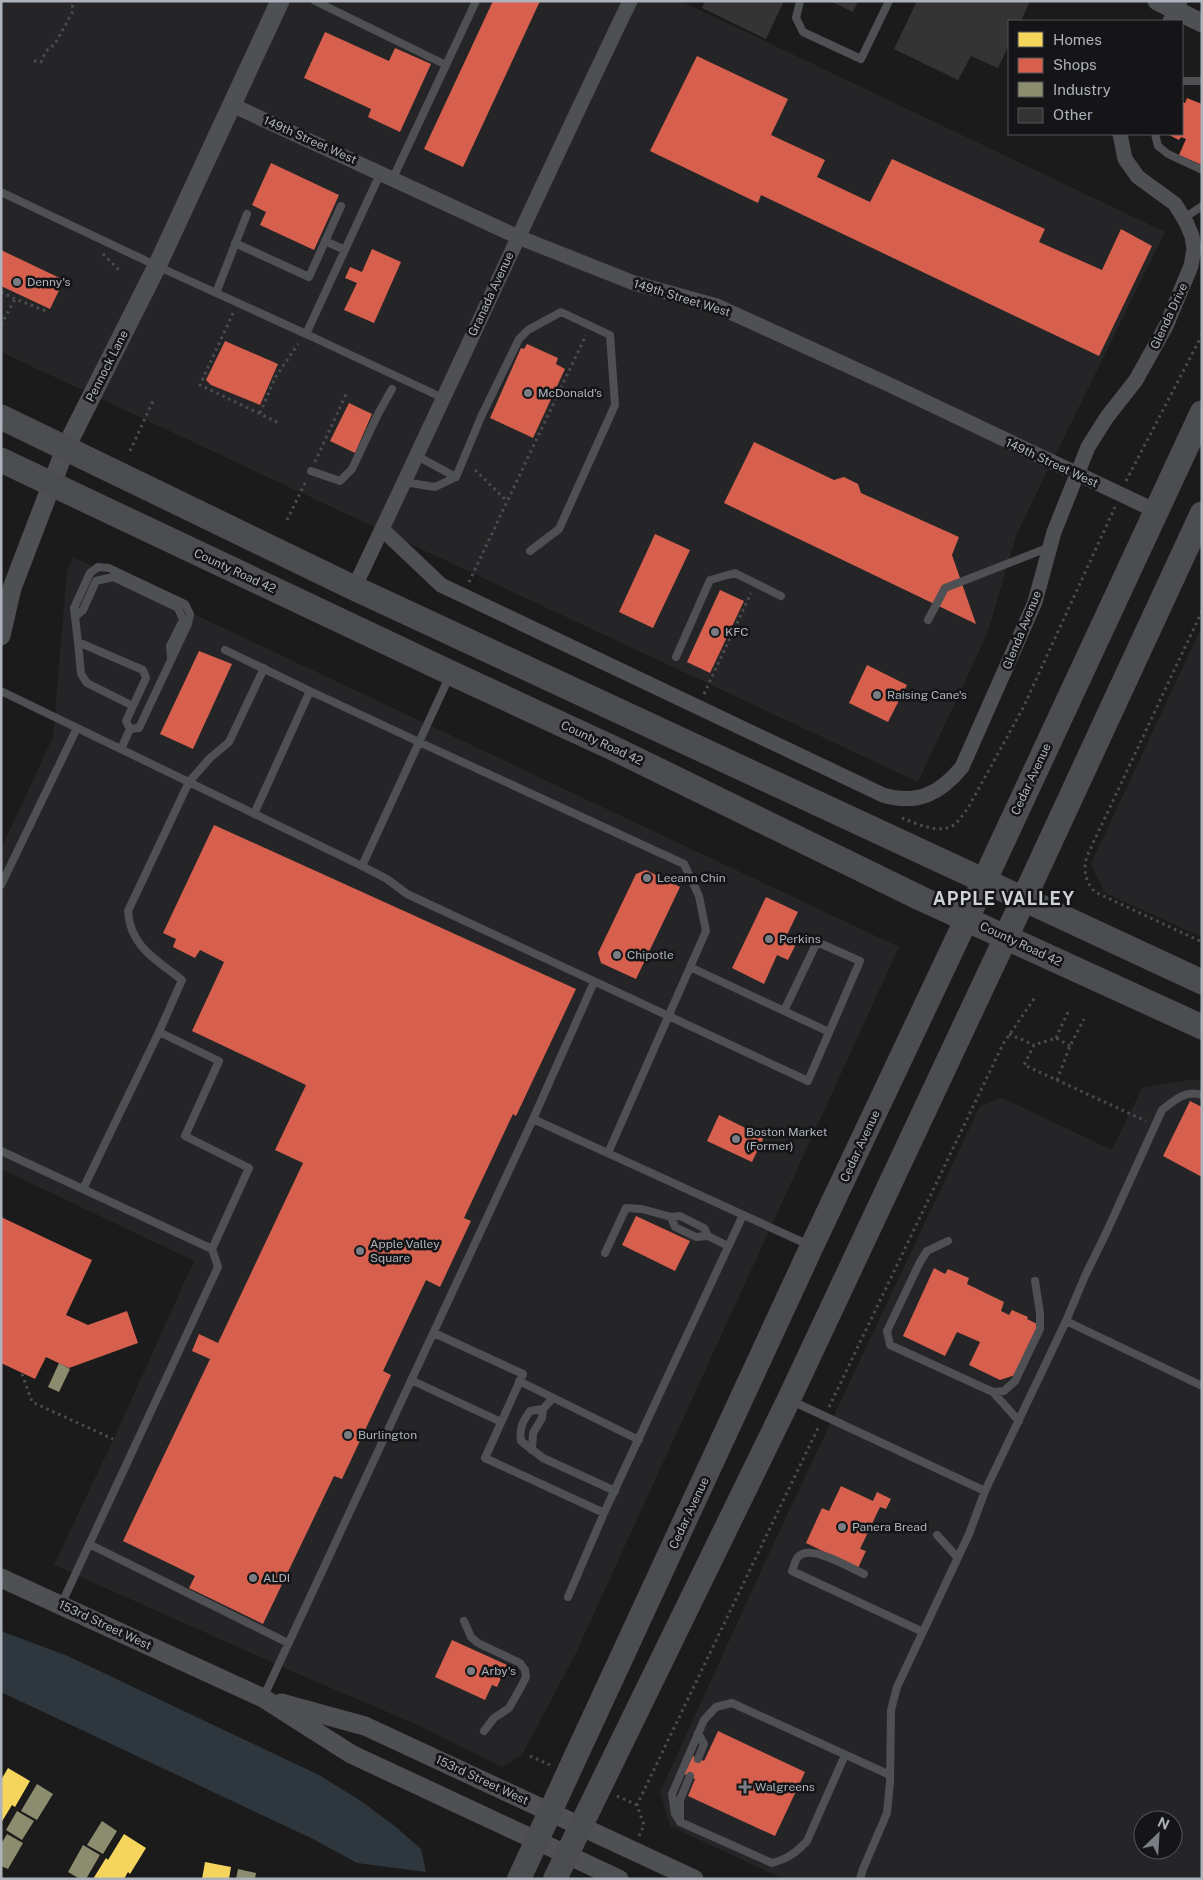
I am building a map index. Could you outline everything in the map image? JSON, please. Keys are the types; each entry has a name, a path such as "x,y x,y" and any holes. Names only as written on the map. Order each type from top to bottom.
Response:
{"highway":[{"name":"Cedar Avenue","path":"967,918 1202,413"},
{"path":"1,417 354,588 1202,982"},
{"name":"County Road 42","path":"1,460 451,674 615,749 780,831 1202,1027"},
{"path":"1006,937 1202,514"}],"main road":[{"name":"Cedar Avenue","path":"519,1879 812,1246 967,918"},
{"path":"556,1879 580,1826 789,1399 1006,937"}],"street":[{"name":"Pennock Lane","path":"1,636 12,588 66,447 157,266 280,1"},
{"name":"Granada Avenue","path":"354,588 383,530 518,237 630,1"},
{"path":"1157,1 1202,23"},
{"name":"149th Street West","path":"232,105 518,237 634,284 716,306 890,385 1076,475 1156,511"},
{"name":"Glenda Drive","path":"1088,448 1108,417 1136,380 1166,326 1191,266 1194,249 1192,236 1175,204 1138,177 1126,158 1120,135"},
{"name":"Glenda Avenue","path":"383,530 441,586 883,795 897,799 912,799 928,795 943,787 962,767 1035,602 1054,532 1088,448"},
{"name":"153rd Street West","path":"1,1578 263,1698 351,1754 619,1879"},
{"name":"153rd Street West","path":"263,1698 365,1726 694,1879"}],"lane":[{"path":"315,1 446,64"},
{"path":"306,334 345,250 446,64 476,1"},
{"path":"800,1 796,18 803,32 860,59 889,1"},
{"path":"1183,81 1202,81"},
{"path":"1155,135 1158,146 1168,154 1202,170"},
{"path":"1,192 443,398"},
{"path":"235,243 309,277 342,206"},
{"path":"1184,218 1202,206"},
{"path":"216,293 247,214"},
{"path":"325,241 345,250"},
{"path":"404,482 435,487 456,477 480,417 520,339 528,330 560,312 610,336 615,406 559,529 530,551"},
{"path":"311,471 340,481 352,469 392,389"},
{"path":"417,456 456,477"},
{"path":"928,620 945,588 1050,546"},
{"path":"130,730 139,728 188,624 190,614 185,604 109,568 98,567 90,573 74,608 81,674 87,683 133,706"},
{"path":"676,657 710,580 735,573 781,596"},
{"path":"75,617 83,610 96,581 113,578 178,608 183,620 170,646 172,659"},
{"path":"78,642 143,670 146,678 126,721 130,730 121,749"},
{"path":"225,650 684,864 699,896 706,931 608,1153"},
{"path":"83,1189 182,980 139,945 130,927 128,911 188,782 210,758 229,742 264,668"},
{"path":"362,866 451,674"},
{"path":"1,691 362,866 387,879 407,894 808,1081 860,962 816,942 784,1011"},
{"path":"254,814 310,691"},
{"path":"1,885 77,728"},
{"path":"690,967 829,1032"},
{"path":"263,1698 533,1119 594,982"},
{"path":"61,1605 218,1267 212,1250 249,1168 185,1136 219,1062 159,1032"},
{"path":"860,1879 887,1813 890,1775 891,1710 897,1687 969,1534 985,1491 1066,1321 1162,1110 1178,1096 1198,1093 1202,1095"},
{"path":"533,1119 812,1246"},
{"path":"1,1151 212,1250"},
{"path":"605,1254 626,1208 642,1209 671,1217 680,1216 704,1228 708,1236"},
{"path":"568,1597 604,1514 742,1215"},
{"path":"671,1217 675,1227 696,1237 708,1236 728,1246"},
{"path":"948,1241 927,1251 920,1262 887,1331 890,1345 993,1392 1019,1421"},
{"path":"993,1392 1004,1391 1015,1381 1040,1329 1040,1313 1035,1282"},
{"path":"1066,1321 1202,1386"},
{"path":"434,1333 523,1374 485,1458 604,1514"},
{"path":"411,1380 501,1422"},
{"path":"520,1381 639,1440"},
{"path":"532,1450 533,1434 542,1418 543,1409 553,1398"},
{"path":"789,1399 985,1491"},
{"path":"543,1409 530,1411 519,1432 521,1441 543,1458 615,1490"},
{"path":"937,1535 958,1558"},
{"path":"90,1544 288,1643"},
{"path":"864,1574 815,1552 805,1552 798,1557 792,1571 923,1632"},
{"path":"464,1621 471,1637 478,1643 520,1663 525,1670 526,1676 509,1708 494,1718 484,1731"},
{"path":"845,1754 807,1841 798,1851 786,1859 772,1863 680,1822 674,1814 672,1794 704,1720 716,1707 732,1704 845,1754 890,1775"},
{"path":"698,1733 704,1744 698,1759"},
{"path":"680,1822 680,1800 690,1776"},
{"path":"854,1879 863,1869"}],"path":[{"path":"34,61 41,62 46,51 55,44 73,11 72,1"},
{"path":"1,292 49,312"},
{"path":"1,325 15,299"},
{"path":"234,313 200,385 279,422"},
{"path":"468,585 590,326"},
{"path":"898,817 925,827 944,828 952,826 968,808 1023,708 1120,495 1202,335"},
{"path":"260,413 275,378 298,344"},
{"path":"287,520 348,392"},
{"path":"130,451 153,402"},
{"path":"475,470 507,501"},
{"path":"704,696 752,593"},
{"path":"1202,611 1087,856 1085,872 1089,886 1095,892 1202,942"},
{"path":"632,1850 644,1825 637,1805 1009,1034 1036,996"},
{"path":"1056,1038 1069,1010"},
{"path":"1057,1080 1070,1046 1084,1019"},
{"path":"1009,1034 1034,1045 1056,1038 1070,1046"},
{"path":"1034,1045 1024,1065 1156,1125"},
{"path":"22,1374 32,1402 113,1439"}],"shaded area":[{"path":"1,1 681,1 1165,232 1017,533 987,634 918,782 1,352"},
{"path":"73,557 899,947 575,1655 522,1755 502,1767 411,1722 54,1565 194,1261 1,1169 1,849 53,737 67,571"},
{"path":"1202,626 1202,937 1105,893 1091,864"},
{"path":"1194,1079 1202,1082 1202,1879 783,1879 670,1826 660,1792 772,1547 980,1106 1002,1098 1112,1150 1142,1088"},
{"path":"1,1631 70,1657 319,1775 361,1801 396,1827 421,1849 426,1872 357,1863 313,1839 1,1692"}],"building: Homes":[{"path":"8,1768 30,1781 15,1807 12,1805 1,1823 1,1780"},
{"path":"124,1834 146,1848 130,1874 128,1872 124,1879 93,1879 106,1858 108,1860"},
{"path":"205,1862 231,1867 229,1879 202,1879"}],"building: Shops":[{"path":"493,1 540,1 463,167 424,149"},
{"path":"325,32 389,61 395,48 431,64 400,132 368,117 371,109 304,78"},
{"path":"697,56 788,99 771,135 825,160 817,177 870,202 892,159 1045,229 1039,242 1102,270 1121,229 1152,246 1099,356 761,195 758,203 650,151"},
{"path":"1187,98 1202,104 1202,165 1179,155 1186,139 1181,137 1179,140 1169,135 1183,135 1183,102 1185,103"},
{"path":"271,163 339,195 314,250 260,225 266,212 252,205"},
{"path":"372,249 401,262 374,323 344,310 357,283 345,278 350,267 362,272"},
{"path":"1,250 64,280 50,309 1,286"},
{"path":"225,341 278,364 260,405 211,385 206,380"},
{"name":"McDonald's","path":"527,344 558,358 556,364 565,369 533,438 490,418 521,348 524,349"},
{"path":"349,403 372,414 355,453 330,441"},
{"path":"754,442 834,480 844,477 858,484 861,493 959,537 952,555 976,624 724,503"},
{"path":"655,534 690,550 653,628 619,612"},
{"name":"KFC","path":"720,590 744,601 710,673 687,662"},
{"path":"199,651 232,664 193,749 160,734"},
{"path":"867,665 907,685 888,722 849,703"},
{"name":"Apple Valley Square","path":"214,825 576,989 516,1116 513,1114 464,1218 471,1221 440,1287 426,1280 383,1371 391,1375 342,1479 334,1476 263,1624 189,1588 195,1576 123,1541 210,1359 192,1351 199,1334 218,1343 303,1163 275,1150 306,1085 192,1031 224,962 200,950 195,958 173,947 176,939 163,933"},
{"path":"646,870 680,887 636,979 601,963 598,953 636,874"},
{"name":"Perkins","path":"766,897 798,912 786,937 797,942 788,960 777,955 764,984 732,968"},
{"path":"1190,1101 1202,1107 1202,1177 1163,1156"},
{"name":"Boston Market (Former)","path":"719,1115 764,1137 752,1162 707,1141"},
{"path":"636,1216 690,1241 675,1271 622,1245"},
{"path":"1,1217 92,1260 66,1315 88,1325 127,1311 138,1343 69,1368 46,1357 35,1379 1,1363"},
{"path":"934,1268 945,1274 948,1269 969,1278 967,1284 1004,1302 1001,1311 1009,1315 1012,1310 1028,1317 1027,1319 1039,1325 1015,1375 1000,1380 969,1365 980,1342 957,1332 945,1356 903,1336"},
{"name":"Panera Bread","path":"841,1486 873,1501 877,1492 891,1499 886,1509 880,1507 860,1549 866,1551 858,1568 806,1543 822,1508 829,1511"},
{"name":"Arby's","path":"452,1640 507,1665 497,1687 492,1685 485,1700 435,1677"},
{"name":"Walgreens","path":"718,1731 805,1772 775,1836 688,1796 695,1779 684,1774 693,1756 704,1761"}],"building: Industry":[{"path":"59,1363 70,1369 59,1392 48,1387"},
{"path":"37,1784 53,1794 37,1820 21,1811"},
{"path":"17,1811 34,1821 22,1840 6,1830"},
{"path":"102,1821 117,1831 103,1854 87,1845"},
{"path":"7,1834 23,1843 8,1869 1,1866 1,1844"},
{"path":"83,1845 100,1855 86,1879 80,1879 68,1872"},
{"path":"238,1869 256,1873 255,1879 236,1879"}],"building: Other":[{"path":"705,1 784,1 766,39 702,8"},
{"path":"830,1 858,1 853,12"},
{"path":"917,1 1030,1 1021,20 1008,20 1008,47 998,68 971,56 958,80 894,49"}],"place":[{"name":"Denny's","path":"17,282"},
{"name":"McDonald's","path":"528,393"},
{"name":"KFC","path":"715,632"},
{"name":"Raising Cane's","path":"877,695"},
{"name":"Leeann Chin","path":"647,878"},
{"name":"Perkins","path":"769,939"},
{"name":"Chipotle","path":"617,955"},
{"name":"Boston Market (Former)","path":"736,1139"},
{"name":"Apple Valley Square","path":"360,1251"},
{"name":"Burlington","path":"348,1435"},
{"name":"Panera Bread","path":"842,1527"},
{"name":"ALDI","path":"253,1578"},
{"name":"Arby's","path":"471,1671"},
{"name":"Walgreens","path":"745,1787"}],"district":[{"name":"APPLE VALLEY","path":"1004,899"}]}
